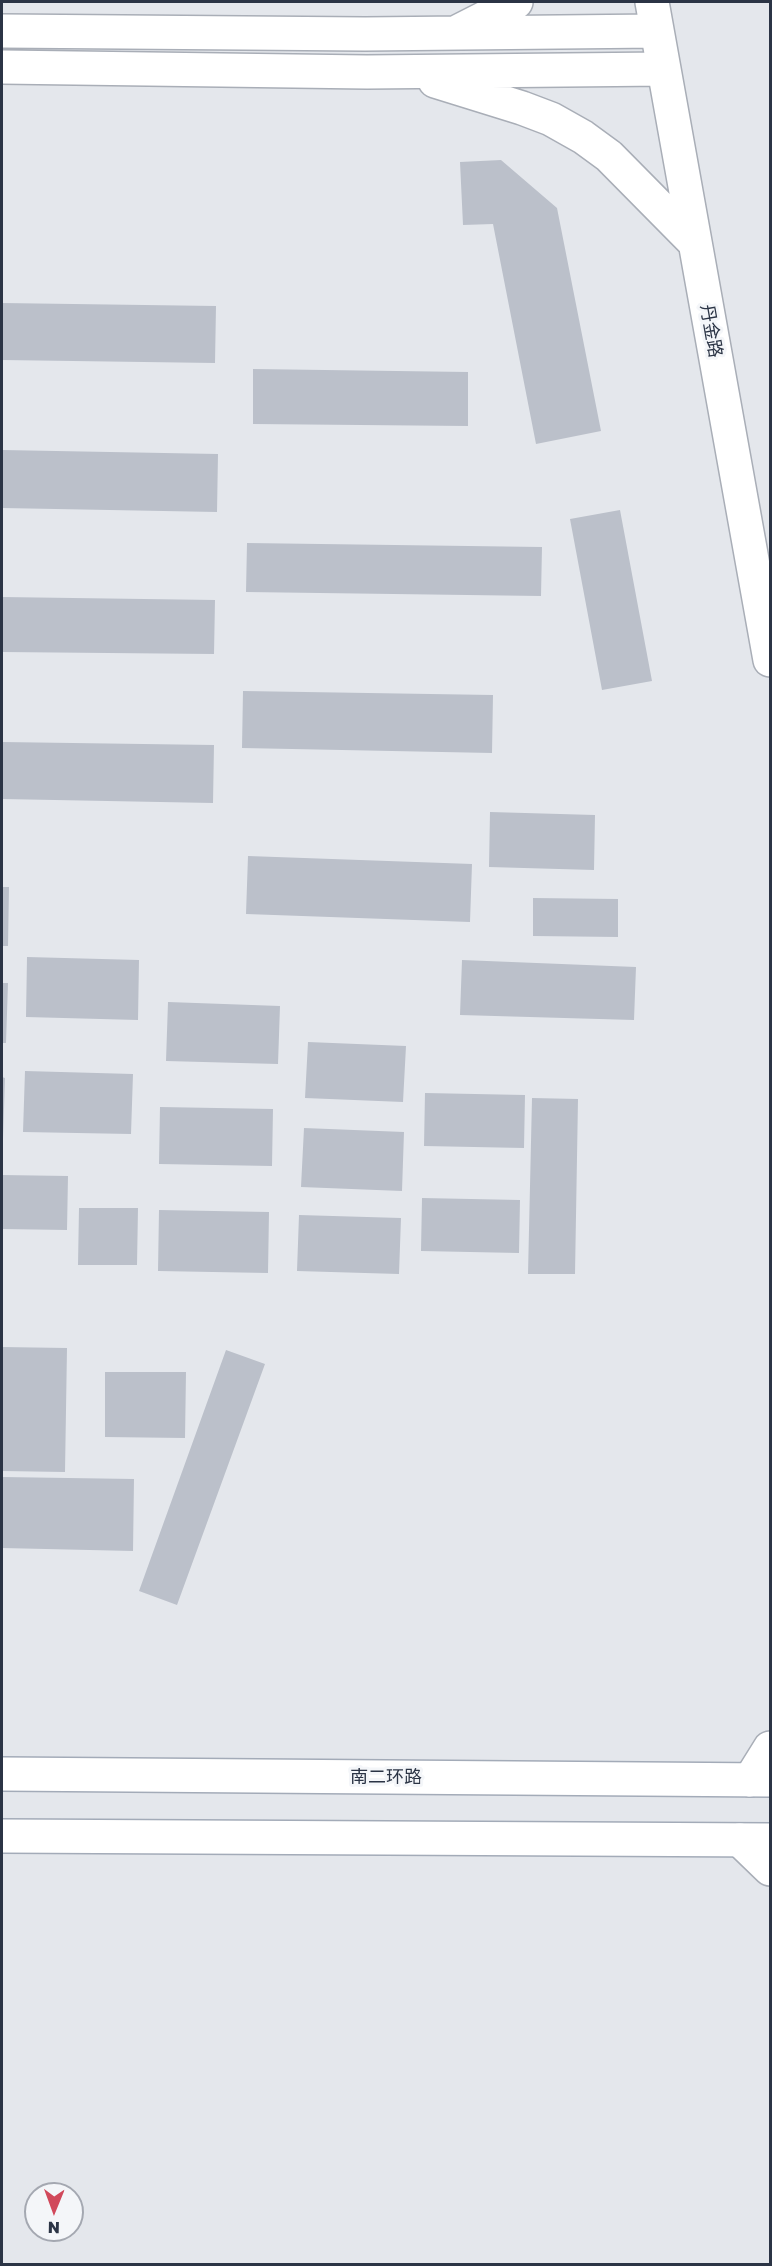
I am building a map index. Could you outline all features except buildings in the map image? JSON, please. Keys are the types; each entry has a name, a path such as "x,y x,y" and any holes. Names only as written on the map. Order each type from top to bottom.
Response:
{"main road":[{"path":"452,34 516,2"},
{"path":"2,31 452,34 655,16"},
{"name":"丹金路","path":"655,16 771,660"},
{"path":"2,67 405,72 664,69"},
{"path":"405,72 522,108 550,119 584,137 624,170 695,243"},
{"path":"760,1780 771,1748"},
{"name":"南二环路","path":"2,1774 760,1780"},
{"path":"2,1836 755,1840 771,1869"}]}
